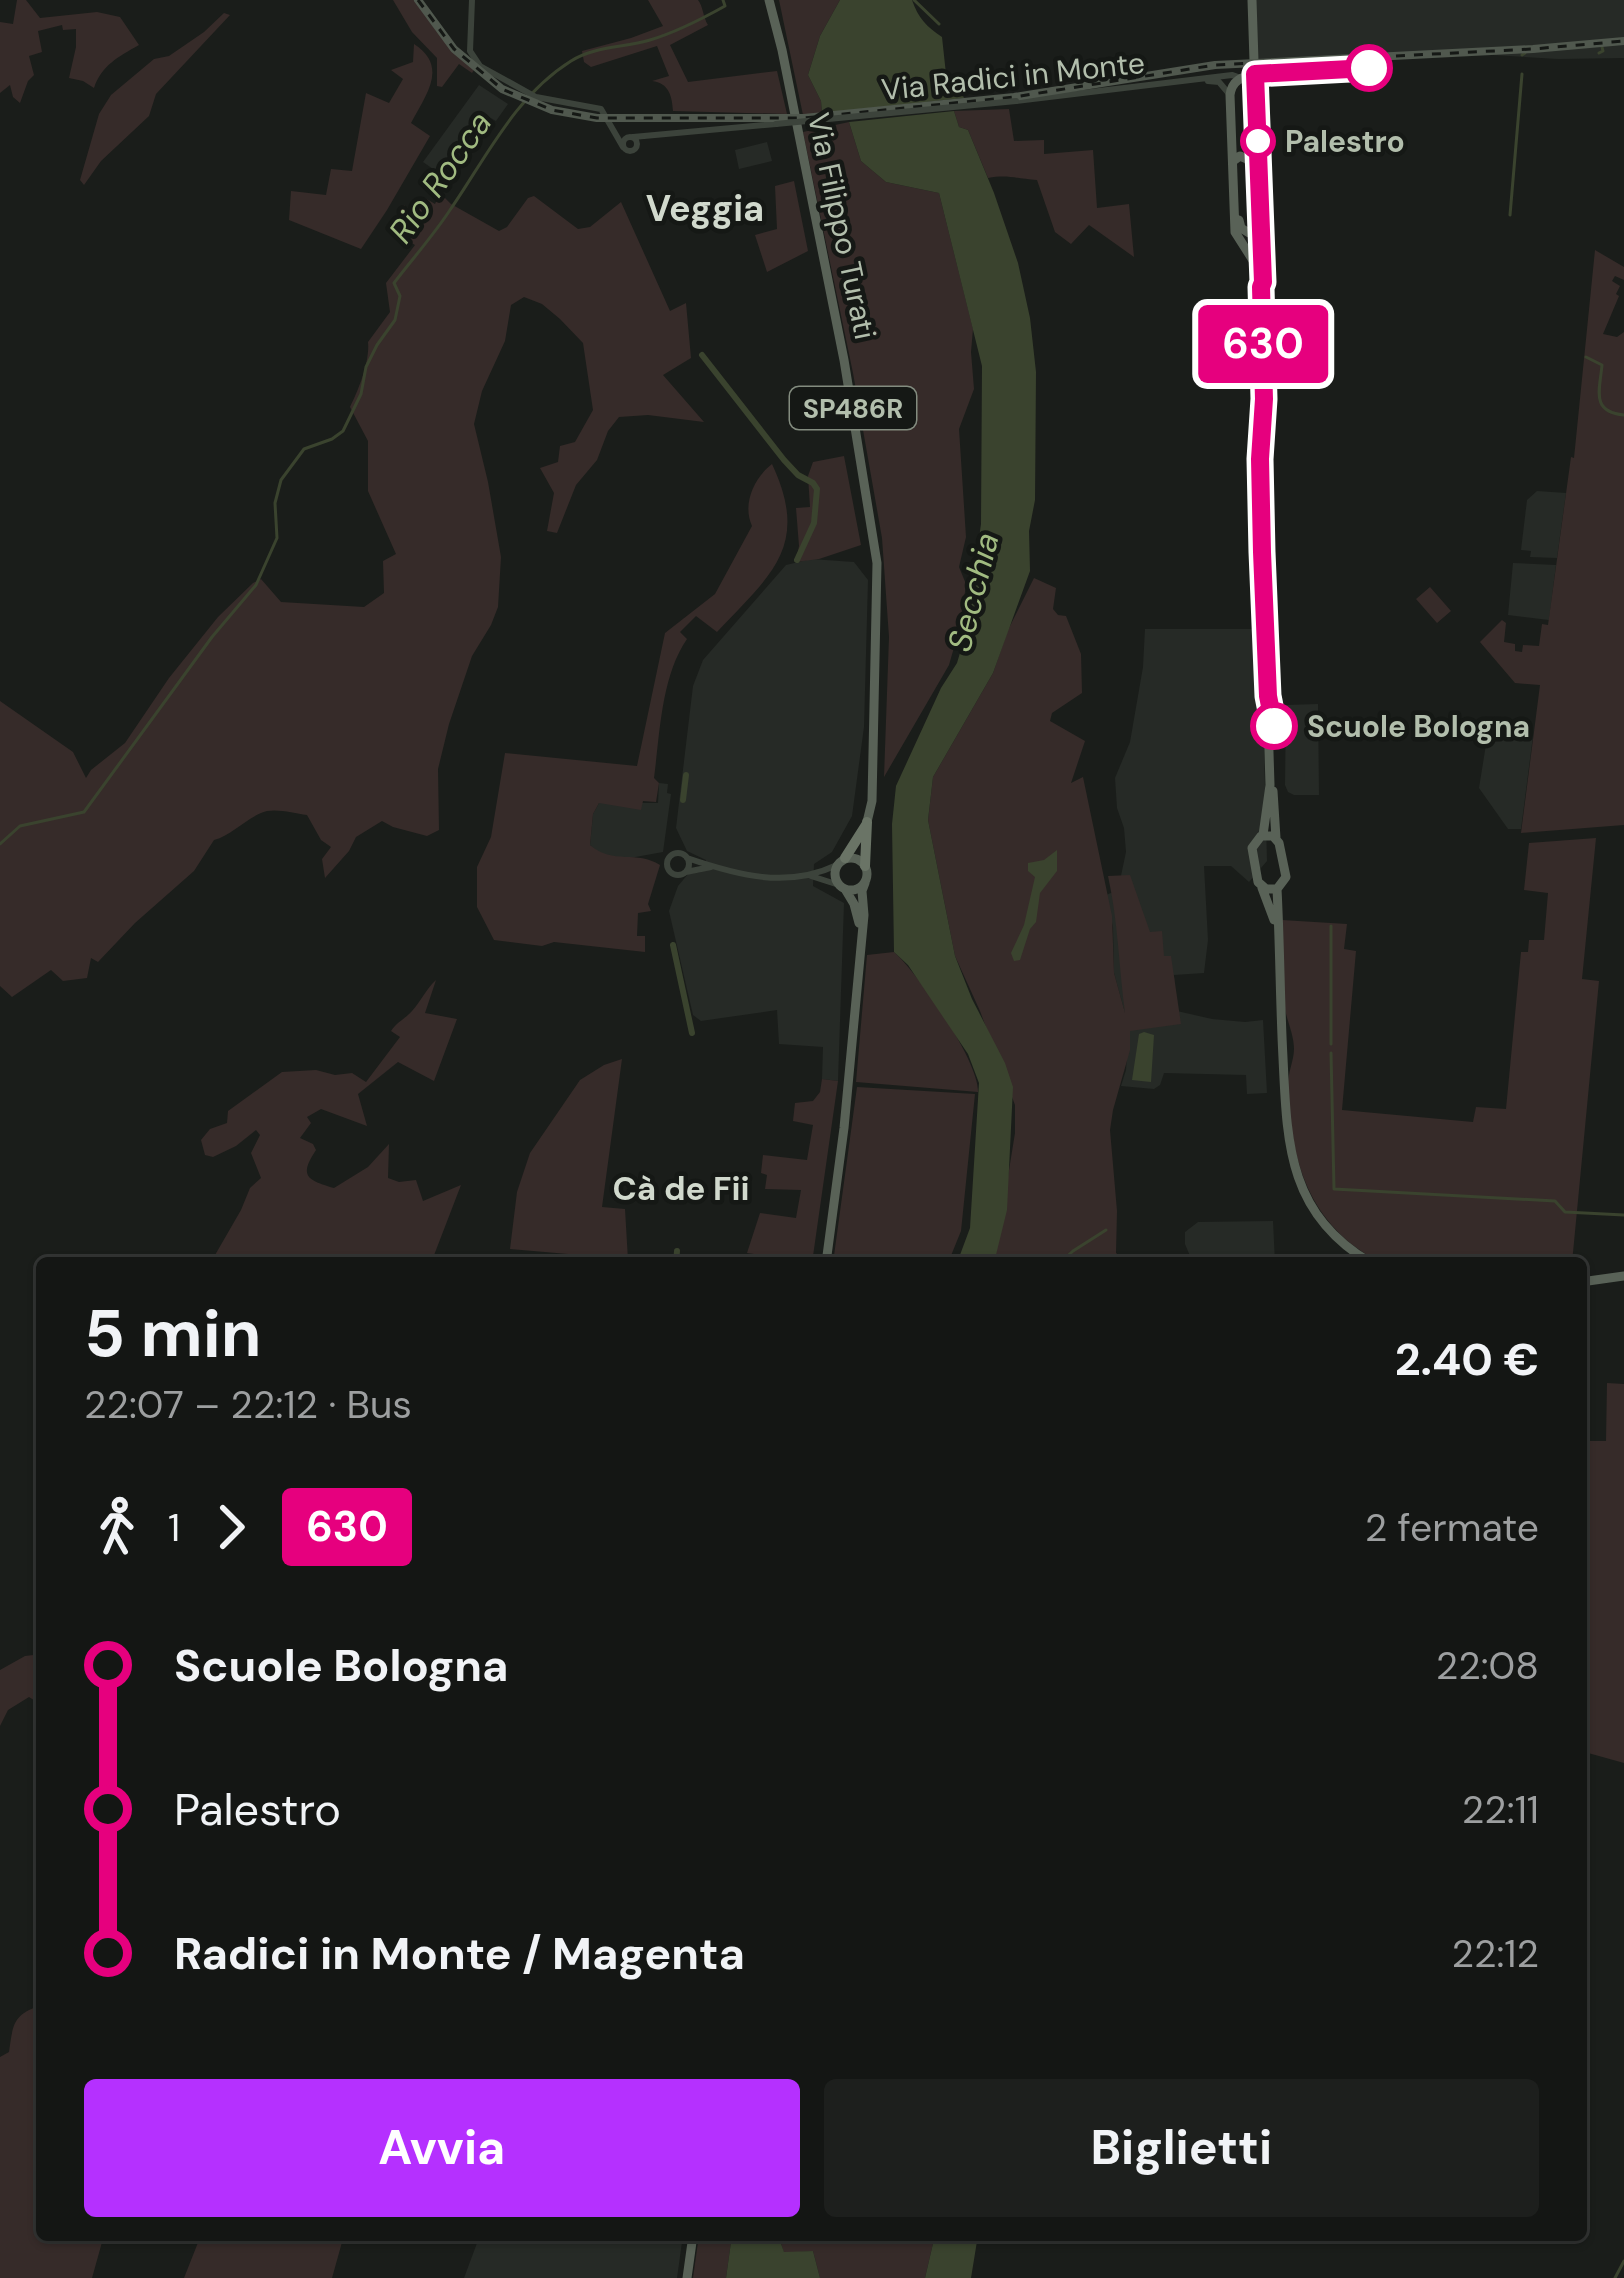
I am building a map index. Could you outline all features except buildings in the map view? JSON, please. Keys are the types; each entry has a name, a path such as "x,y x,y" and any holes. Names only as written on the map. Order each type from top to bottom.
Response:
{"highway":[{"name":"SP486R","path":"841,862 867,822"},
{"name":"SP486R","path":"866,866 867,822"}],"main road":[{"name":"Via Filippo Turati","path":"769,0 844,360 877,563 873,779 867,822"},
{"path":"1252,0 1262,242 1260,482 1268,696 1276,838 1286,873 1277,889 1262,888"},
{"name":"Via Radici in Monte","path":"1240,78 1254,64"},
{"path":"1240,78 1230,95 1235,232 1254,262 1261,287"},
{"path":"1233,161 1246,158 1259,174"},
{"path":"1234,183 1241,228 1254,231 1261,220"},
{"path":"1234,205 1239,232 1262,242"},
{"path":"1263,835 1270,785 1268,696"},
{"path":"1276,838 1263,835 1252,848 1256,874 1277,924"},
{"path":"841,862 854,857 866,866"},
{"name":"SP486R","path":"841,862 835,875 854,904 860,928"},
{"name":"SP486R","path":"827,1257 844,1128 866,866"},
{"path":"842,887 856,889 865,883"},
{"path":"1277,889 1291,1159 1324,1223 1363,1257"},
{"path":"1587,1281 1624,1276"},
{"path":"687,2278 692,2241"}],"street":[{"path":"472,0 470,42 480,66 532,95 595,106 603,111 623,147"},
{"name":"Via Radici in Monte","path":"623,147 633,151 633,139 659,135 1232,75 1240,78"},
{"path":"1240,78 1250,89 1257,121"},
{"path":"1205,79 1219,82 1230,95"},
{"path":"610,126 633,139"},
{"path":"623,147 623,142 633,139"},
{"path":"710,867 679,875 672,874 667,865 670,856 682,854 710,867 779,880 811,876 841,862"},
{"path":"686,872 687,858"},
{"path":"811,876 842,887"}],"shaded area":[{"path":"17,0 26,0 40,18 97,12 120,17 139,45 106,67 94,88 69,78 76,29 63,30 62,25 38,31 42,52 29,56 34,75 20,103 10,85 0,93 0,22 13,24"},
{"path":"393,0 416,0 472,73 459,64 442,87 437,86 437,58 412,32"},
{"path":"648,0 700,2 708,25 670,45 688,82 777,71 787,114 673,111 668,91 652,81 669,76 657,46 591,67 584,62 582,51 663,26"},
{"path":"779,0 840,0 820,36 808,75 822,113 803,115"},
{"path":"1253,0 1624,0 1624,58 1443,52 1256,60"},
{"path":"224,13 230,15 156,94 149,116 101,161 84,185 80,180 99,114 111,95 154,59 169,56"},
{"path":"414,44 425,53 432,71 428,91 411,123 430,136 361,249 289,220 291,191 326,195 331,169 352,171 366,93 389,103 403,79 391,70 413,62"},
{"path":"479,85 508,104 496,121 485,115 443,176 423,162"},
{"path":"1009,109 1014,141 1044,140 1044,154 1093,150 1097,208 1129,204 1134,257 1089,225 1071,244 1055,232 1037,180 988,178 968,130 959,127 954,111"},
{"path":"849,122 861,161 886,182 939,193 973,329 974,389 959,429 966,537 959,567 966,584 961,623 949,665 884,777 889,637 882,538 803,132"},
{"path":"767,142 772,161 739,169 735,150"},
{"path":"794,181 808,251 767,272 755,235 777,229 775,186"},
{"path":"440,193 499,231 534,196 578,229 590,227 621,202 670,311 686,303 691,358 663,375 704,422 648,415 619,417 597,460 576,485 557,533 547,531 554,493 540,468 558,462 560,446 575,442 593,410 583,343 542,304 524,297 511,305 505,341 482,391 474,424 501,557 498,607 472,656 449,724 438,769 439,830 427,836 382,821 356,837 325,878 322,859 331,847 321,840 307,815 277,810 260,813 214,840 194,871 98,962 91,958 87,978 63,981 51,970 12,997 0,986 0,701 73,752 86,778 125,743 169,678 218,617 253,583 261,579 281,602 364,607 384,593 383,561 396,554 368,491 368,441 350,407 366,366 368,342 390,312 386,283 415,245 388,230 404,205 414,212 425,198 435,204"},
{"path":"1595,250 1624,267 1624,280 1615,276 1612,281 1620,286 1619,296 1603,334 1617,337 1624,332 1624,825 1521,833 1540,685 1515,683 1480,642 1502,620 1506,623 1504,642 1522,652 1523,645 1539,646 1542,624 1548,625 1574,458"},
{"path":"844,456 861,545 796,562 796,508 810,507 808,476 813,462"},
{"path":"772,464 783,493 786,539 768,576 717,632 696,616 680,632 687,639 672,670 663,706 654,778 659,783 656,802 643,801 641,810 599,803 593,814 590,845 607,854 660,865 648,904 651,911 638,913 637,936 645,936 645,952 494,940 477,907 477,867 491,837 505,753 637,766 665,633 715,594 752,526 751,492"},
{"path":"1537,491 1566,493 1557,558 1530,557 1531,551 1521,550 1527,500"},
{"path":"811,559 854,562 868,580 864,727 852,816 832,852 814,864 813,886 844,903 838,1081 822,1079 823,1047 779,1044 777,1010 701,1021 693,1015 669,911 678,886 688,874 701,872 706,860 687,851 676,828 693,686 703,660 786,565"},
{"path":"1513,563 1556,565 1549,620 1508,615"},
{"path":"1034,578 1056,588 1053,609 1066,616 1081,654 1082,693 1052,713 1050,721 1085,741 1071,783 1083,777 1112,916 1114,973 1125,1013 1108,876 1130,875 1150,932 1162,931 1164,956 1171,956 1181,1024 1130,1031 1130,1050 1113,1110 1116,1253 1121,1257 995,1257 1015,1133 1015,1105 955,956 928,820 933,777 993,673"},
{"path":"1430,587 1451,611 1437,623 1416,599"},
{"path":"1145,629 1257,629 1267,861 1249,882 1231,866 1204,866 1208,940 1204,973 1174,975 1177,1011 1212,1019 1263,1020 1267,1093 1247,1094 1246,1075 1164,1073 1154,1089 1121,1086 1129,1028 1114,973 1113,927 1106,895 1118,890 1126,852 1115,778 1130,742"},
{"path":"1318,704 1319,795 1294,795 1285,785 1286,705"},
{"path":"1488,732 1533,736 1521,829 1508,829 1479,788"},
{"path":"659,783 668,784 671,794 663,852 630,858 603,856 590,845 599,803 658,803"},
{"path":"1596,838 1582,979 1599,981 1573,1257 1372,1257 1337,1231 1321,1211 1299,1165 1290,1113 1288,1080 1294,1049 1284,1004 1282,920 1347,924 1344,949 1356,951 1342,1110 1473,1122 1476,1107 1506,1109 1521,952 1528,952 1529,940 1544,940 1548,893 1524,890 1529,843"},
{"path":"894,952 945,1018 969,1060 978,1092 856,1082 867,955"},
{"path":"436,980 425,1013 457,1019 434,1081 398,1062 358,1094 367,1126 321,1109 307,1117 311,1123 300,1138 316,1150 308,1176 334,1188 368,1167 389,1144 388,1178 416,1180 423,1201 461,1185 433,1257 214,1257 250,1188 261,1178 251,1153 260,1135 256,1130 213,1157 205,1155 201,1140 210,1129 227,1123 228,1111 282,1072 352,1073 366,1082 400,1037 391,1031"},
{"path":"622,1059 602,1207 625,1209 628,1257 510,1249 517,1192 530,1153 580,1080"},
{"path":"822,1079 838,1081 813,1257 747,1253 760,1213 796,1218 801,1190 765,1189 763,1155 807,1160 813,1125 793,1121 795,1103 813,1101"},
{"path":"857,1087 975,1094 961,1231 950,1257 834,1257"},
{"path":"1273,1221 1275,1257 1190,1257 1185,1232 1198,1222"},
{"path":"1607,1383 1624,1384 1624,1763 1587,1753 1587,1441 1606,1441"},
{"path":"36,1655 36,1701 29,1697 8,1710 0,1726 0,1670"},
{"path":"36,2007 36,2241 102,2241 92,2278 0,2278 0,2057 9,2052 20,2016"},
{"path":"199,2241 342,2241 332,2278 184,2278"},
{"path":"478,2241 682,2241 677,2278 464,2278"},
{"path":"698,2241 731,2241 726,2278 693,2278"},
{"path":"780,2241 934,2241 925,2278 820,2278 813,2251 784,2253"}],"water":[{"path":"840,0 912,0 924,22 942,37 946,74 964,98 822,113 808,75 820,36"},
{"name":"Secchia","path":"954,111 959,127 968,130 994,193 1018,263 1030,318 1036,372 1030,571 993,673 933,777 928,820 955,956 1013,1087 1007,1210 995,1257 959,1257 970,1228 979,1083 968,1054 908,965 894,952 892,824 896,786 957,663 965,636 981,524 982,366 939,193 886,182 861,161 849,122"},
{"path":"1057,850 1057,871 1040,893 1036,922 1020,960 1014,961 1011,953 1024,925 1035,877 1028,863 1044,860"},
{"path":"1139,1034 1154,1035 1151,1082 1132,1080"},
{"path":"731,2241 780,2241 784,2252 813,2251 820,2278 726,2278"},
{"path":"934,2241 977,2241 971,2278 925,2278"}],"waterway":[{"name":"Rio Rocca","path":"0,844 20,826 84,812 212,637 256,585 277,538 275,503 281,480 304,449 343,431 361,394 366,367 395,320 400,296 394,283 518,110 571,61 670,33 725,6 723,0"},
{"path":"914,0 939,24"},
{"path":"1599,53 1602,47"},
{"path":"1510,215 1522,74"},
{"path":"702,355 784,460 817,489 814,523 797,560"},
{"path":"1586,357 1602,365 1602,404 1624,415"},
{"path":"683,800 686,775"},
{"path":"1331,926 1331,1044"},
{"path":"673,945 692,1033"},
{"path":"1331,1053 1334,1189 1555,1201 1565,1212 1624,1215"},
{"path":"1066,1257 1106,1230"},
{"path":"676,1257 677,1251"},
{"path":"1615,2278 1624,2261"}],"railway":[{"path":"418,0 454,49 502,89 552,110 597,118 804,118 1014,97 1215,65 1624,41"}],"bus line":[{"name":"630","path":"1274,726 1268,696 1262,552 1263,282 1255,74 1369,68"}],"place":[{"name":"Palestro","path":"1258,141"},
{"name":"Scuole Bologna","path":"1274,726"}],"district":[{"name":"Veggia","path":"705,208"},
{"name":"Cà de Fii","path":"681,1188"}]}
